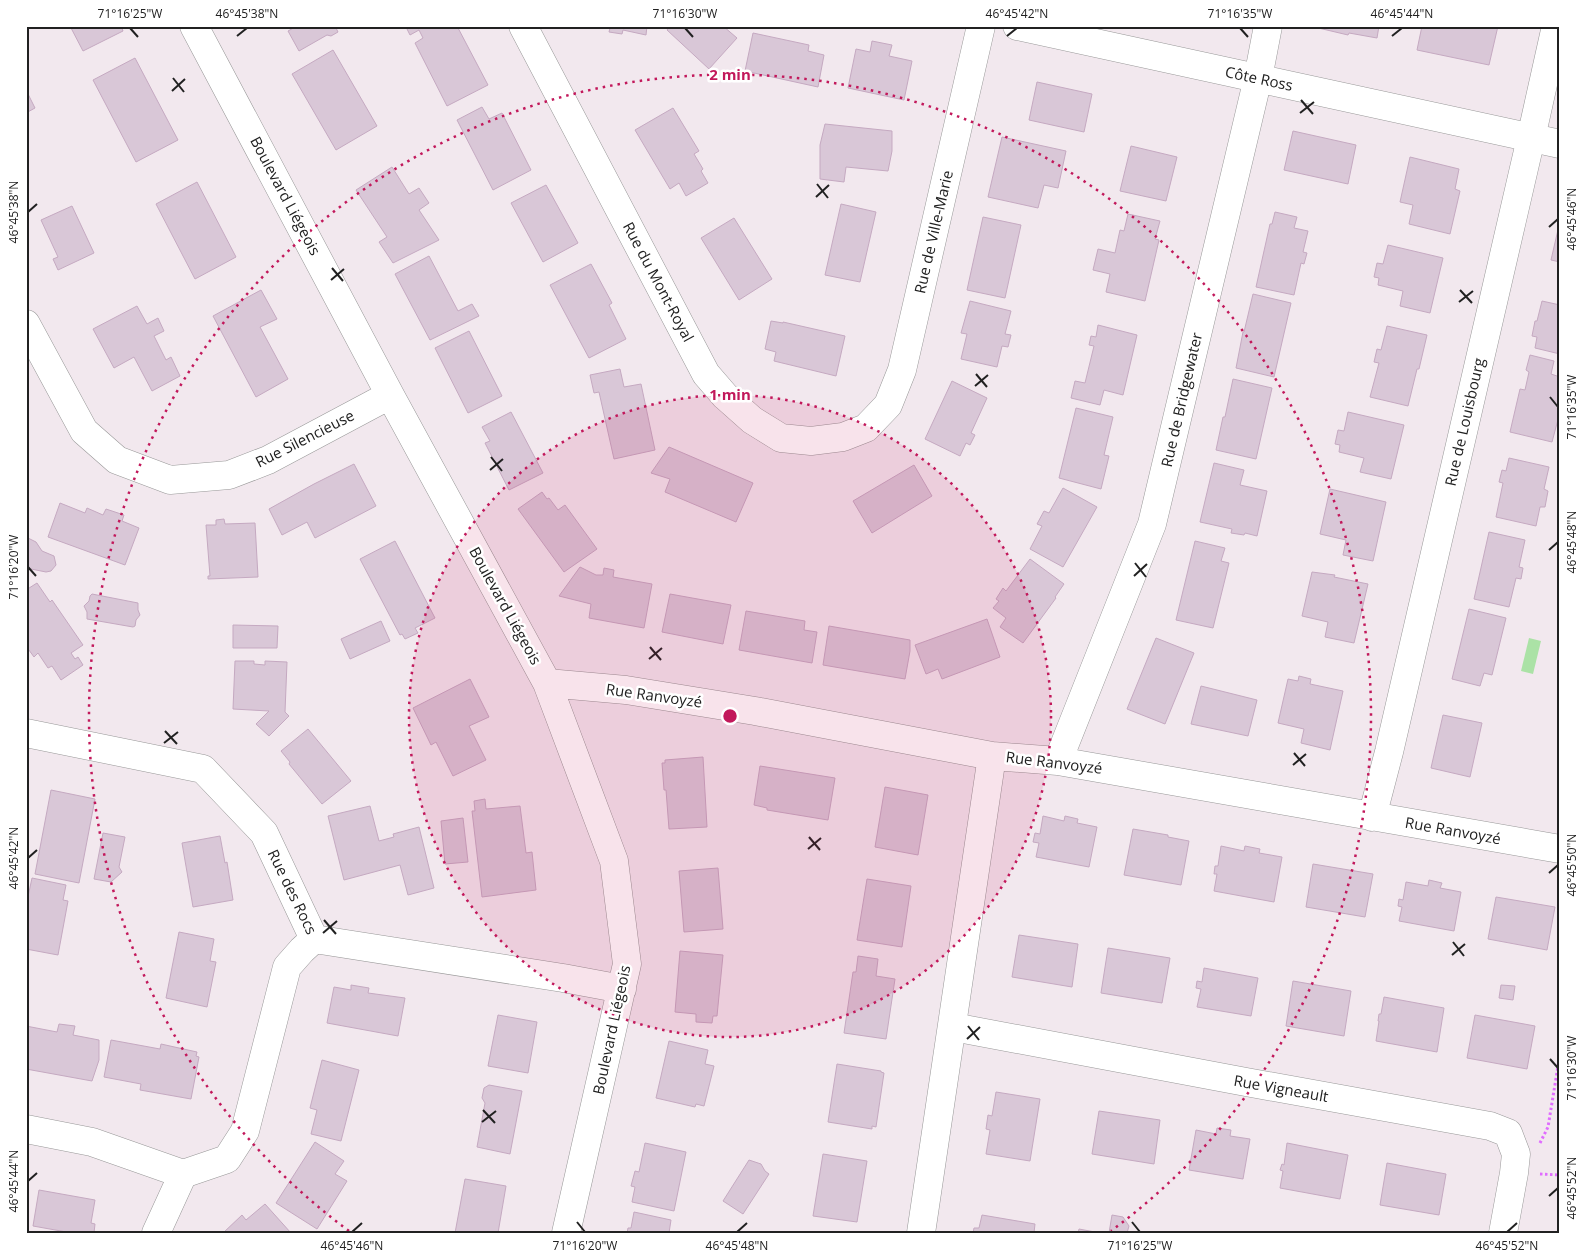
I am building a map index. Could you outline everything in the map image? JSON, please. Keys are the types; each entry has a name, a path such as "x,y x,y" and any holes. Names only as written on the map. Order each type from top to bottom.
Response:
{"street":[{"name":"Boulevard Liégeois","path":"194,26 390,395 547,683 614,861 627,964 566,1233"},
{"name":"Rue du Mont-Royal","path":"523,26 706,374 725,396 752,420 781,438 811,441 843,437 866,428"},
{"name":"Rue de Ville-Marie","path":"866,428 888,405 902,370 982,26"},
{"name":"Côte Ross","path":"1018,26 1560,144"},
{"name":"Rue de Bridgewater","path":"1058,761 1152,524 1258,78 1268,26"},
{"name":"Rue de Louisbourg","path":"1372,817 1389,752 1556,26"},
{"name":"Rue Silencieuse","path":"26,324 84,431 117,460 170,480 229,474 268,460 390,395"},
{"name":"Rue Ranvoyzé","path":"547,683 626,690 700,702 992,756 1058,761 1560,849"},
{"name":"Rue des Rocs","path":"26,733 203,769 264,833 314,939 622,989"},
{"path":"921,1233 992,756"},
{"path":"26,1129 92,1142 183,1174 227,1159 245,1132 287,967 314,939"},
{"name":"Rue Vigneault","path":"952,1027 1490,1126 1508,1133 1516,1154 1503,1233"},
{"path":"156,1233 183,1174"}],"path":[{"path":"1540,1144 1548,1127 1560,1054"},
{"path":"1551,1174 1560,1175"}],"shaded area":[{"path":"1529,638 1541,641 1533,674 1521,671"}],"building":[{"path":"70,26 121,26 123,31 83,51"},
{"path":"297,26 335,26 338,32 331,36 327,35 299,51 288,31"},
{"path":"412,26 457,26 488,85 447,106 415,43 423,38 419,30 410,35 407,29"},
{"path":"604,26 647,26 646,35 623,30 622,34 609,32 610,28"},
{"path":"670,26 723,26 737,38 709,69 667,30"},
{"path":"1310,26 1379,26 1377,38 1349,33 1348,35"},
{"path":"1422,26 1498,26 1489,65 1417,50"},
{"path":"753,33 809,45 808,51 824,55 818,87 745,71"},
{"path":"872,41 892,45 889,56 912,61 904,100 848,88 856,49 870,52"},
{"path":"333,50 377,126 336,150 292,74"},
{"path":"135,58 178,140 136,162 93,80"},
{"path":"1037,82 1092,94 1084,132 1029,120"},
{"path":"26,90 35,108 26,113"},
{"path":"482,107 489,119 502,113 531,170 493,190 457,120"},
{"path":"673,108 699,151 694,154 703,169 701,171 708,183 686,196 679,183 670,189 635,130"},
{"path":"825,124 892,131 892,151 888,171 846,167 844,182 820,179 820,145"},
{"path":"1293,131 1356,145 1348,184 1284,170"},
{"path":"1002,137 1066,151 1058,188 1044,185 1038,208 988,197"},
{"path":"1131,146 1177,157 1166,201 1120,191"},
{"path":"1410,157 1459,169 1455,189 1460,191 1450,234 1409,224 1413,205 1400,202"},
{"path":"392,167 409,194 419,188 429,203 419,210 439,240 393,263 379,242 387,237 356,190"},
{"path":"197,182 236,257 195,279 156,204"},
{"path":"546,185 578,243 543,262 511,203"},
{"path":"841,204 876,212 860,282 825,275"},
{"path":"72,206 94,253 58,270 53,259 58,257 41,220"},
{"path":"1275,212 1297,217 1294,228 1308,231 1303,252 1307,253 1304,264 1301,263 1294,295 1256,287 1270,224 1272,224"},
{"path":"1128,214 1160,221 1155,239 1159,240 1145,301 1106,292 1110,274 1093,270 1098,249 1115,253 1120,230 1124,231"},
{"path":"983,217 1021,225 1005,298 967,290"},
{"path":"734,218 772,279 739,300 701,238"},
{"path":"1560,221 1560,262 1551,260"},
{"path":"1388,245 1443,258 1430,313 1400,306 1403,291 1378,285 1379,278 1374,277 1377,263 1383,264"},
{"path":"429,256 458,311 472,304 479,316 430,340 395,274"},
{"path":"591,264 612,303 609,305 626,339 589,358 550,285"},
{"path":"261,290 277,319 260,327 288,379 256,397 213,316"},
{"path":"1253,294 1291,303 1274,377 1236,368"},
{"path":"970,301 1011,311 1005,334 1011,335 1008,347 1002,346 997,367 961,359 967,334 961,333"},
{"path":"1542,301 1560,305 1560,354 1535,348 1537,337 1532,336"},
{"path":"137,306 147,324 158,318 164,331 154,336 166,360 171,357 180,376 152,391 134,357 114,368 93,329"},
{"path":"771,321 845,336 836,376 774,361 776,352 765,349"},
{"path":"1098,325 1137,335 1123,395 1104,390 1100,405 1071,398 1075,381 1085,383 1094,346 1089,345 1091,336 1096,337"},
{"path":"1387,326 1427,335 1408,406 1370,397 1379,363 1374,362 1377,349 1381,350"},
{"path":"469,331 502,396 468,413 435,348"},
{"path":"1530,355 1554,361 1551,374 1560,377 1560,412 1552,442 1510,432 1520,389 1525,390 1529,372 1526,370"},
{"path":"620,369 624,387 641,384 655,450 614,459 599,392 594,393 590,375"},
{"path":"1233,379 1272,388 1256,459 1216,450"},
{"path":"952,381 987,398 971,433 975,435 970,445 966,443 960,456 925,439"},
{"path":"1076,408 1113,417 1104,455 1109,456 1101,489 1059,478"},
{"path":"511,412 543,473 509,490 485,443 490,441 482,427"},
{"path":"1348,412 1404,425 1391,479 1360,472 1364,458 1339,452 1340,445 1335,444 1338,430 1344,431"},
{"path":"669,447 753,483 736,522 665,492 670,479 651,473"},
{"path":"1509,458 1549,467 1544,489 1548,491 1545,507 1540,507 1536,526 1496,517 1503,483 1499,482 1502,470 1506,471"},
{"path":"1214,463 1244,470 1240,485 1267,491 1257,536 1245,533 1244,535 1231,533 1232,529 1200,522"},
{"path":"354,464 376,506 315,538 307,522 282,535 269,509"},
{"path":"914,465 932,496 872,533 853,501"},
{"path":"1063,488 1097,507 1063,567 1030,549 1042,526 1037,524 1044,511 1049,513"},
{"path":"1330,489 1386,502 1373,561 1343,555 1346,540 1320,534"},
{"path":"542,492 558,510 565,505 597,549 564,572 518,509"},
{"path":"60,503 85,513 87,508 103,515 106,509 124,515 122,521 139,528 125,565 48,537"},
{"path":"224,519 225,524 255,523 258,577 208,579 208,576 210,576 206,525 216,525 216,520"},
{"path":"1489,532 1525,540 1519,567 1523,568 1521,579 1516,578 1509,607 1474,599"},
{"path":"26,537 36,542 42,551 54,556 56,565 51,571 46,572 26,568"},
{"path":"395,541 435,618 415,628 418,633 405,639 402,634 400,635 360,559"},
{"path":"1195,541 1225,548 1221,561 1229,563 1213,628 1176,620"},
{"path":"1030,559 1064,584 1023,643 1000,627 1006,618 993,608 999,601 996,599 1003,588 1006,591"},
{"path":"580,567 596,575 603,575 604,568 614,570 613,577 652,584 644,628 589,618 591,604 559,596"},
{"path":"1312,572 1335,575 1334,577 1368,584 1354,643 1325,637 1328,622 1302,616"},
{"path":"37,583 50,602 52,600 83,645 71,653 75,659 78,657 83,665 61,680 52,666 48,668 38,653 34,657 26,646 26,639 28,638 26,635 26,590"},
{"path":"92,594 138,603 140,615 136,620 135,626 87,619 87,612 84,606"},
{"path":"670,594 731,605 723,644 662,632"},
{"path":"1469,609 1506,618 1492,675 1484,673 1480,686 1452,679"},
{"path":"746,611 805,621 804,630 817,632 812,663 739,650"},
{"path":"987,619 1000,657 942,679 938,669 926,674 915,645"},
{"path":"381,621 390,641 350,659 341,639"},
{"path":"233,625 278,626 277,648 233,648"},
{"path":"829,626 910,640 905,679 823,665"},
{"path":"1156,638 1194,653 1165,724 1127,709"},
{"path":"235,661 254,661 254,664 265,665 265,661 287,662 285,712 289,716 269,736 256,724 269,711 233,709"},
{"path":"1299,676 1311,679 1310,684 1343,691 1330,750 1301,743 1304,729 1278,723 1288,679 1298,681"},
{"path":"470,679 489,717 469,726 486,760 453,776 436,742 431,745 413,708"},
{"path":"1201,686 1257,700 1248,736 1191,724"},
{"path":"1443,715 1482,723 1470,777 1431,768"},
{"path":"308,729 351,781 322,804 289,764 290,762 281,751"},
{"path":"703,757 707,827 669,829 662,763 665,763 665,760"},
{"path":"760,766 835,778 828,820 767,810 767,808 754,805"},
{"path":"885,787 928,795 918,855 875,847"},
{"path":"51,790 95,799 79,883 35,874"},
{"path":"485,799 486,809 520,806 526,853 532,852 536,890 482,897 472,811 475,811 474,801"},
{"path":"370,806 379,841 394,837 393,834 419,827 434,888 408,895 400,865 344,880 328,816"},
{"path":"1043,816 1064,821 1065,816 1078,819 1077,823 1097,827 1089,867 1036,857 1039,843 1033,842 1035,833 1040,834"},
{"path":"463,818 468,862 445,864 441,821"},
{"path":"1133,829 1189,841 1181,885 1124,875"},
{"path":"103,833 125,837 119,867 122,872 111,882 94,879"},
{"path":"220,836 225,863 227,862 233,900 193,907 182,843"},
{"path":"1221,846 1244,851 1245,846 1260,849 1259,853 1282,857 1274,902 1214,891 1217,874 1214,874 1215,866 1218,866"},
{"path":"1313,864 1373,874 1365,917 1306,907"},
{"path":"718,868 723,929 684,932 679,871"},
{"path":"32,878 66,885 63,900 68,901 58,955 26,949 26,906"},
{"path":"867,879 911,886 902,947 857,940"},
{"path":"1429,880 1442,883 1440,888 1461,892 1454,931 1399,921 1402,907 1398,906 1399,899 1403,900 1406,882 1428,886"},
{"path":"1496,897 1555,907 1547,950 1488,939"},
{"path":"179,932 214,939 210,961 216,962 207,1007 166,998"},
{"path":"1019,935 1078,944 1072,987 1012,977"},
{"path":"1108,948 1170,958 1162,1003 1101,993"},
{"path":"680,951 723,955 717,1016 713,1016 712,1023 696,1022 696,1014 675,1012"},
{"path":"858,956 878,959 876,976 895,979 886,1039 844,1033 853,972 856,972"},
{"path":"1204,968 1258,978 1251,1016 1197,1007 1201,989 1196,988 1197,981 1202,982"},
{"path":"1293,981 1351,991 1344,1036 1286,1026"},
{"path":"351,985 369,988 368,993 405,998 398,1036 327,1023 334,987 351,990"},
{"path":"1501,985 1515,986 1513,1000 1499,998"},
{"path":"1384,997 1444,1008 1437,1052 1376,1041 1379,1014 1381,1014"},
{"path":"498,1015 537,1022 528,1073 488,1066"},
{"path":"1475,1015 1535,1026 1527,1069 1467,1058"},
{"path":"59,1024 75,1026 73,1035 99,1040 99,1060 92,1081 26,1069 26,1026 57,1032"},
{"path":"111,1040 160,1049 161,1044 197,1052 196,1056 199,1057 191,1099 140,1090 141,1084 104,1077"},
{"path":"669,1041 708,1050 705,1064 714,1066 704,1106 696,1104 695,1107 656,1098"},
{"path":"322,1060 359,1070 341,1141 311,1134 317,1110 310,1108"},
{"path":"837,1064 884,1073 876,1127 872,1126 872,1129 828,1122"},
{"path":"489,1085 522,1091 510,1154 477,1147 485,1103 482,1098 484,1088"},
{"path":"996,1092 1040,1099 1030,1161 986,1154 990,1130 986,1129 988,1115 992,1116"},
{"path":"1099,1111 1160,1120 1154,1164 1092,1154"},
{"path":"1217,1128 1231,1130 1230,1136 1250,1139 1243,1179 1189,1170 1196,1130 1216,1134"},
{"path":"315,1142 344,1161 335,1174 347,1181 317,1229 276,1203"},
{"path":"645,1143 686,1152 674,1211 632,1202 635,1187 631,1186 635,1171 639,1172"},
{"path":"1287,1143 1348,1155 1340,1199 1280,1188 1283,1171 1280,1170 1282,1164 1284,1165"},
{"path":"823,1154 867,1161 857,1222 813,1216"},
{"path":"749,1160 761,1164 769,1174 743,1214 723,1201"},
{"path":"1387,1163 1446,1174 1439,1215 1380,1205"},
{"path":"465,1179 506,1186 498,1233 455,1233"},
{"path":"39,1190 95,1200 91,1223 95,1224 94,1233 72,1233 33,1226"},
{"path":"265,1204 291,1233 223,1233 242,1215 246,1220"},
{"path":"634,1212 671,1220 669,1233 627,1233 628,1228 631,1228"},
{"path":"982,1215 1035,1224 1034,1233 973,1233 974,1228 979,1228"},
{"path":"1112,1215 1123,1217 1129,1226 1127,1233 1109,1233"},
{"path":"1079,1229 1100,1233 1078,1233"}]}
